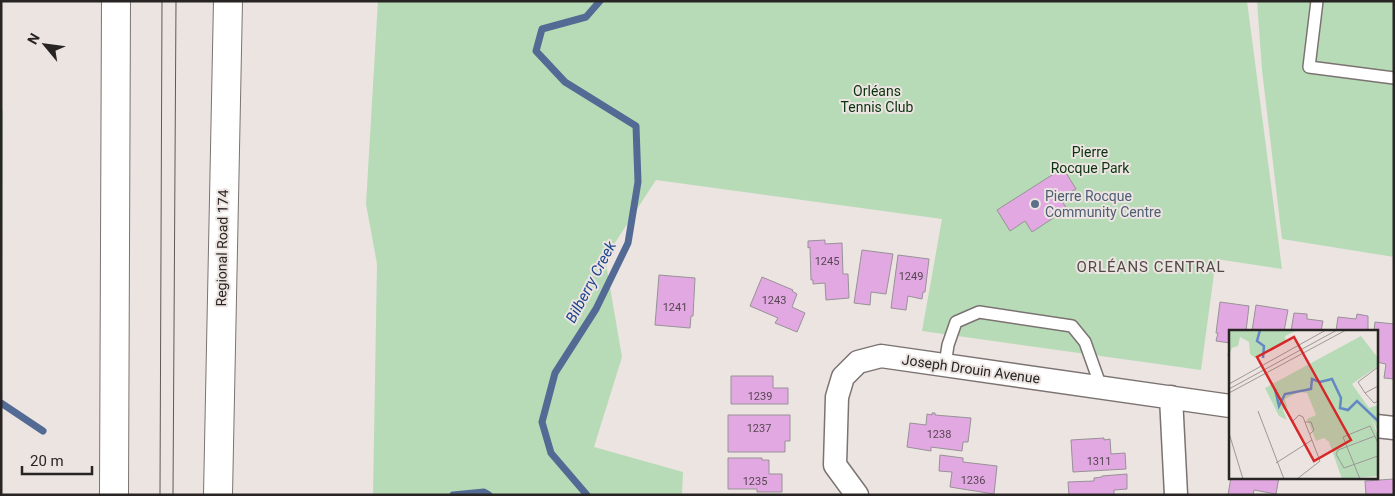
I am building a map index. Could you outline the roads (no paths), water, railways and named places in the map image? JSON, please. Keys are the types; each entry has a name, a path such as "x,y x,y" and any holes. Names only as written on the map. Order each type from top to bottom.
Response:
{"highway":[{"path":"114,495 116,1"},
{"name":"Regional Road 174","path":"218,495 228,4"}],"street":[{"name":"Joseph Drouin Avenue","path":"857,495 835,465 837,397 843,377 858,362 881,356 1229,406"},
{"path":"1170,397 1176,495"},
{"path":"1378,426 1394,428"}],"lane":[{"path":"1317,1 1309,67 1394,78"},
{"path":"944,365 948,345 956,322 979,312 1072,326 1085,342 1101,387"}],"waterway":[{"name":"Bilberry Creek","path":"587,495 551,453 542,422 555,373 596,309 628,243 638,182 636,126 565,82 536,51 542,29 586,17 600,1"},
{"name":"Bilberry Creek","path":"1,403 43,431"},
{"name":"Bilberry Creek","path":"453,495 484,492 489,495"}],"tram line":[{"path":"160,495 162,1"},
{"path":"173,495 176,1"}],"place":[{"name":"Pierre Rocque Community Centre","path":"1035,204"}],"district":[{"name":"ORLÉANS CENTRAL","path":"1151,267"}],"park label":[{"name":"Orléans Tennis Club","path":"877,99"},
{"name":"Pierre Rocque Park","path":"1090,160"}]}
